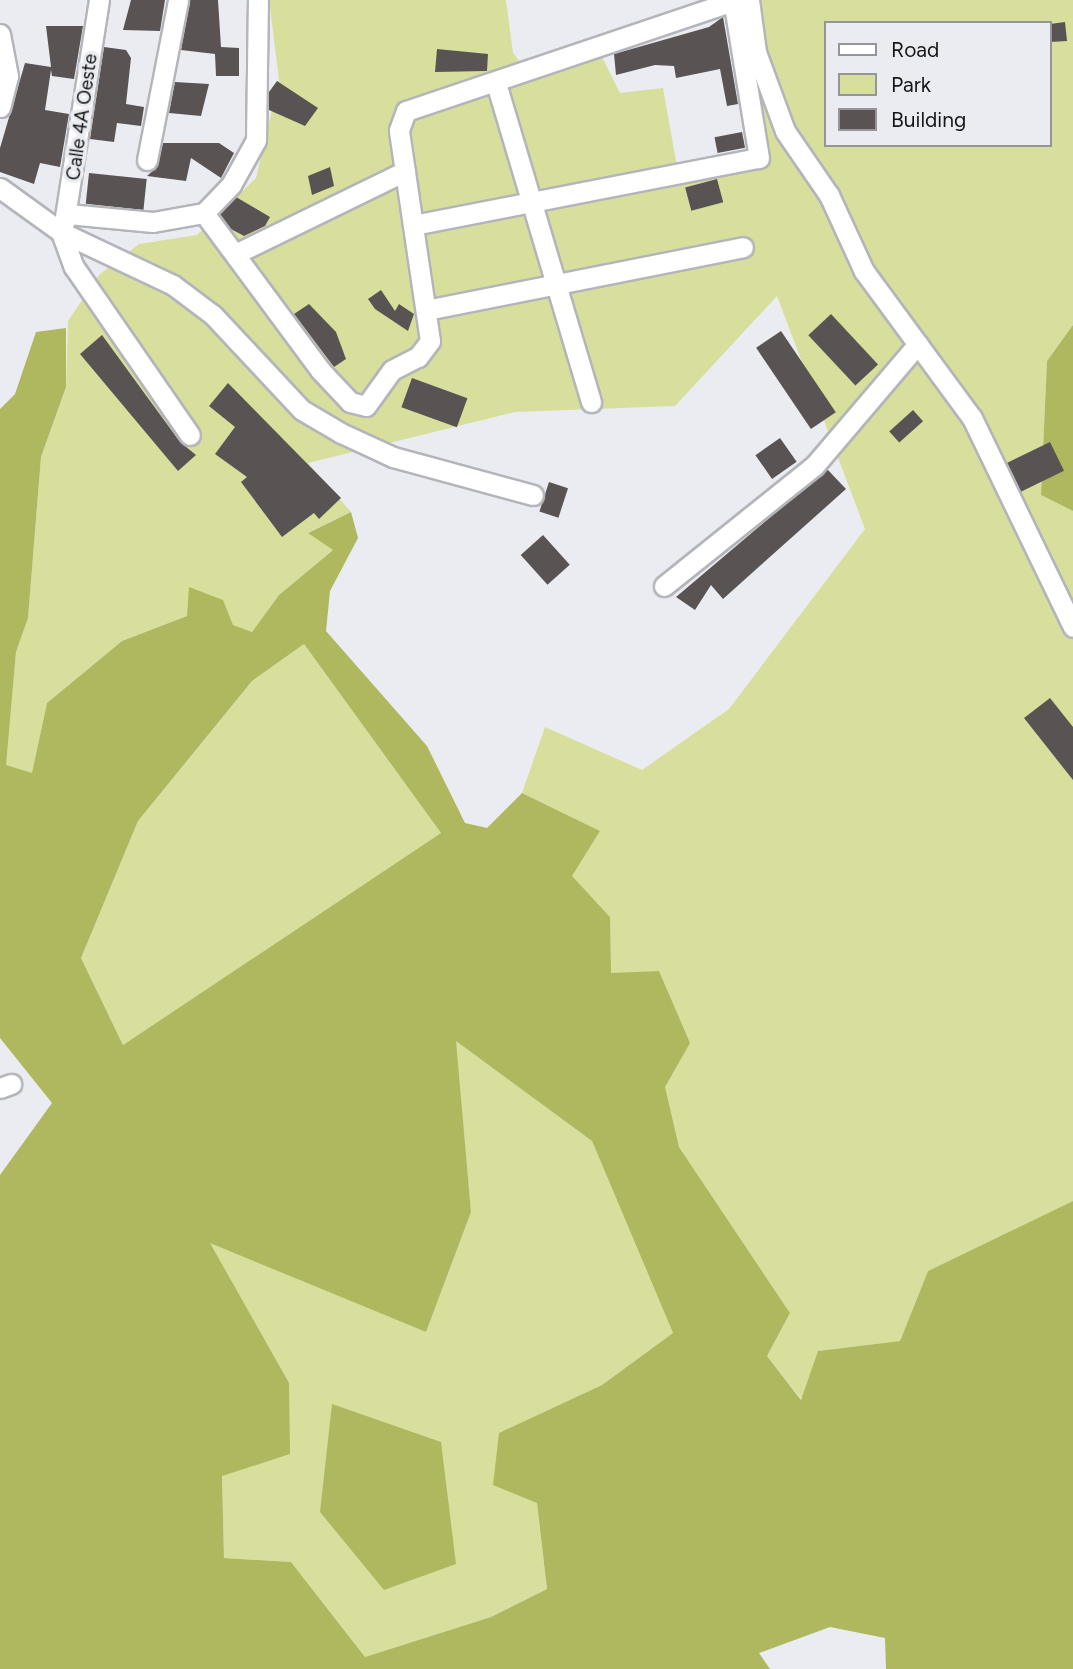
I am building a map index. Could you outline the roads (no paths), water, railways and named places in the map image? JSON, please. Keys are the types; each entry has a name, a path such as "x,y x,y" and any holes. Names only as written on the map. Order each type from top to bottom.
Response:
{"street":[{"name":"Calle 4A Oeste","path":"64,223 99,0"},
{"path":"147,160 178,0"},
{"path":"64,223 153,222 204,213 230,185 256,140 258,0"},
{"path":"204,213 320,370 357,406 366,405 392,370 427,351 426,310 413,225 399,130 406,111 496,83 733,0 758,158 413,225"},
{"path":"749,0 756,51 785,131 829,195 864,271 918,344 1000,468 1073,626"},
{"path":"0,34 8,76 0,107"},
{"path":"496,83 591,402"},
{"path":"235,254 405,171"},
{"path":"0,188 173,285 213,315 302,410 341,433 393,457 533,495"},
{"path":"64,223 74,267 190,435"},
{"path":"426,310 743,247"},
{"path":"664,586 814,466 918,344"}]}
